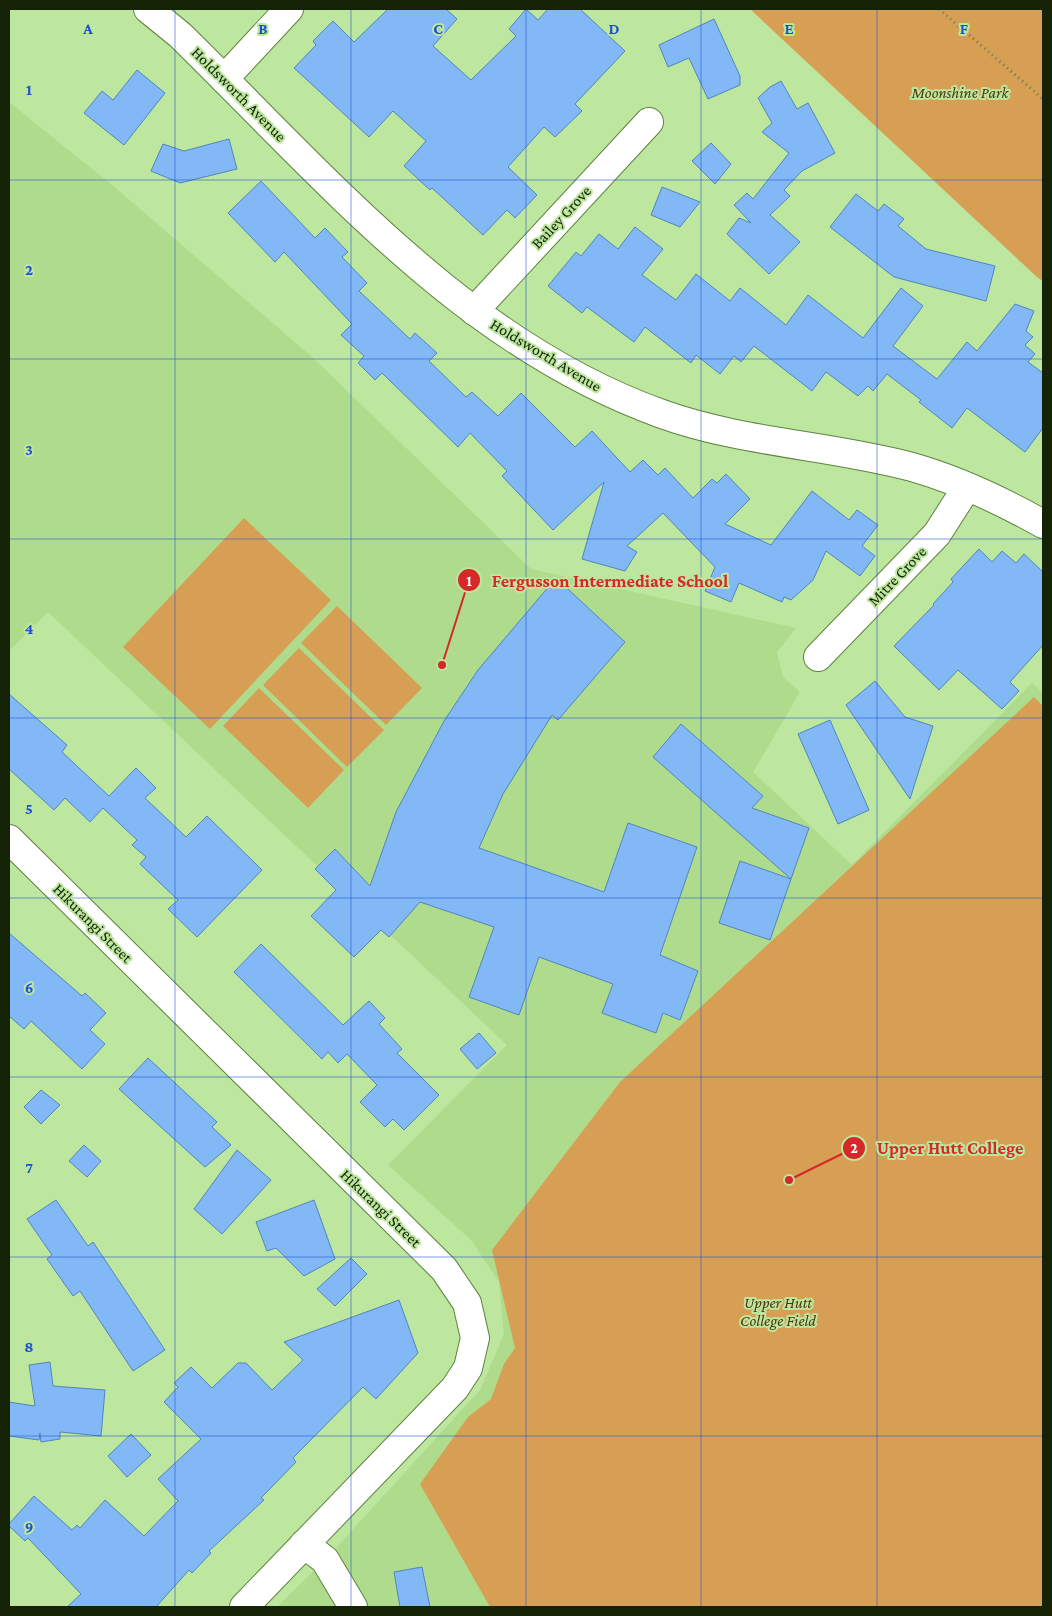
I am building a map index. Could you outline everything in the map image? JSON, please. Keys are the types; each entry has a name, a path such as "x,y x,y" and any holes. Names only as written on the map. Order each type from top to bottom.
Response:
{"street":[{"name":"Holdsworth Avenue","path":"148,9 180,35 376,230 474,311 514,339 590,384 664,415 700,426 766,440 873,458 944,477 1005,504 1043,524"},
{"path":"224,79 288,9"},
{"name":"Bailey Grove","path":"474,311 649,122"},
{"name":"Mitre Grove","path":"818,658 937,534 967,487"},
{"name":"Hikurangi Street","path":"9,839 444,1269 467,1303 476,1338 468,1368 455,1388 244,1607"},
{"path":"304,1544 325,1560 353,1607"}],"path":[{"path":"939,9 1043,99"}],"shaded area":[{"path":"9,102 112,185 311,356 531,569 796,628 777,652 783,677 800,692 753,772 852,865 1032,683 1043,693 1043,1607 277,1607 325,1560 480,1390 504,1334 499,1282 471,1240 388,1165 507,1045 48,612 9,651"}],"green space":[{"name":"Moonshine Park","path":"750,9 1043,9 1043,281 1038,278"},
{"path":"244,518 331,600 210,729 123,647"},
{"path":"337,606 422,688 386,725 301,643"},
{"path":"299,648 384,730 347,767 263,685"},
{"path":"259,688 344,770 308,808 223,726"},
{"name":"Upper Hutt College Field","path":"1034,697 1043,706 1043,1607 490,1607 420,1484 468,1417 491,1399 504,1364 515,1348 492,1250 620,1082"}],"building":[{"path":"388,9 446,9 457,19 433,46 471,80 516,36 509,29 526,9 538,20 548,9 580,9 625,51 575,104 582,111 555,137 544,127 508,167 537,195 515,218 507,210 483,235 432,188 430,190 404,166 426,141 393,111 369,137 294,68 316,45 313,41 333,21 354,42"},
{"path":"714,19 740,76 740,85 708,99 689,58 668,67 659,45"},
{"path":"137,70 165,93 124,145 84,113 102,91 113,100"},
{"path":"781,81 797,109 808,103 835,153 802,171 784,190 790,196 770,215 800,242 769,274 727,234 739,218 751,223 734,205 747,193 753,199 789,153 762,132 772,123 758,98 770,87"},
{"path":"229,139 237,169 180,183 151,171 163,144 184,151"},
{"path":"711,143 731,164 715,184 692,161"},
{"path":"261,181 315,238 325,228 348,252 342,257 367,283 359,291 410,339 415,333 437,353 429,361 466,397 472,392 498,416 521,393 575,447 592,431 630,472 643,460 658,475 665,468 693,498 712,479 717,483 726,474 750,499 725,524 771,545 812,491 849,520 857,510 878,525 862,546 875,556 860,576 826,551 813,580 791,600 784,597 782,602 739,583 731,602 705,591 715,567 663,513 627,546 637,552 625,571 582,559 604,482 553,530 502,476 507,471 470,433 458,447 382,373 375,380 358,363 364,356 341,335 352,324 284,252 275,262 228,213"},
{"path":"662,187 700,202 680,227 651,215"},
{"path":"856,194 878,211 884,204 904,219 898,226 926,249 995,266 986,301 894,277 830,227"},
{"path":"635,227 663,249 642,275 676,300 696,274 730,301 740,288 786,325 808,295 863,338 901,288 923,306 893,346 937,379 967,342 977,351 1015,304 1034,311 1026,331 1033,337 1025,345 1035,354 1028,362 1043,373 1043,428 1025,452 967,408 952,428 919,402 921,400 887,374 873,391 868,386 858,396 826,372 812,391 754,346 741,362 734,356 720,374 696,355 691,363 645,327 634,342 587,307 582,313 548,286 576,252 581,256 599,234 618,249"},
{"path":"979,549 992,562 1002,551 1016,563 1024,554 1043,572 1043,645 1010,682 1019,691 1002,709 958,670 939,690 894,646 934,605 953,582 951,579"},
{"path":"556,578 625,642 558,720 552,715 503,794 479,848 604,892 628,823 697,847 660,955 698,971 680,1020 663,1013 656,1033 602,1013 613,984 539,957 519,1015 469,997 494,927 420,902 389,937 381,930 354,957 311,916 336,890 315,869 335,849 370,886 396,812 444,721 478,670"},
{"path":"875,681 905,717 933,726 910,799 846,705"},
{"path":"9,694 67,745 62,752 109,796 136,768 156,788 145,798 186,837 207,816 262,870 197,937 168,909 178,900 140,864 146,857 132,845 137,840 103,808 90,822 65,798 54,810 9,769"},
{"path":"830,720 869,810 838,824 798,734"},
{"path":"681,724 763,796 752,808 809,828 791,879 653,757"},
{"path":"740,861 791,879 770,940 719,923"},
{"path":"9,933 82,996 85,993 106,1013 90,1030 105,1044 82,1069 31,1021 24,1029 9,1016"},
{"path":"261,944 343,1025 369,1001 385,1018 379,1024 402,1049 397,1053 439,1095 404,1130 393,1119 385,1127 360,1102 377,1085 347,1054 338,1063 328,1052 322,1059 234,972"},
{"path":"479,1033 496,1053 477,1069 460,1049"},
{"path":"148,1058 217,1122 212,1127 231,1145 205,1167 119,1089"},
{"path":"41,1090 60,1105 41,1124 24,1107"},
{"path":"84,1145 101,1161 87,1177 69,1161"},
{"path":"237,1150 271,1180 222,1234 194,1209"},
{"path":"56,1200 88,1246 93,1242 165,1350 133,1371 80,1291 73,1296 47,1259 52,1255 27,1219"},
{"path":"314,1200 335,1259 304,1276 276,1248 267,1251 256,1222"},
{"path":"351,1258 367,1274 335,1306 317,1289"},
{"path":"399,1300 418,1353 376,1399 363,1387 293,1458 296,1462 261,1498 264,1500 209,1551 211,1553 192,1573 189,1570 156,1607 67,1607 81,1594 28,1538 25,1541 9,1526 34,1496 72,1530 77,1525 80,1528 105,1500 144,1536 178,1501 158,1479 201,1439 164,1402 178,1387 174,1383 191,1367 212,1388 238,1363 246,1363 272,1390 303,1360 284,1342"},
{"path":"50,1362 53,1386 105,1390 101,1436 60,1432 60,1439 41,1442 40,1433 39,1440 9,1436 9,1402 35,1406 29,1365"},
{"path":"131,1434 151,1455 127,1477 108,1456"},
{"path":"422,1567 430,1607 400,1607 394,1572"}],"place":[{"name":"Fergusson Intermediate School","path":"442,665"},
{"name":"Upper Hutt College","path":"789,1180"}]}
